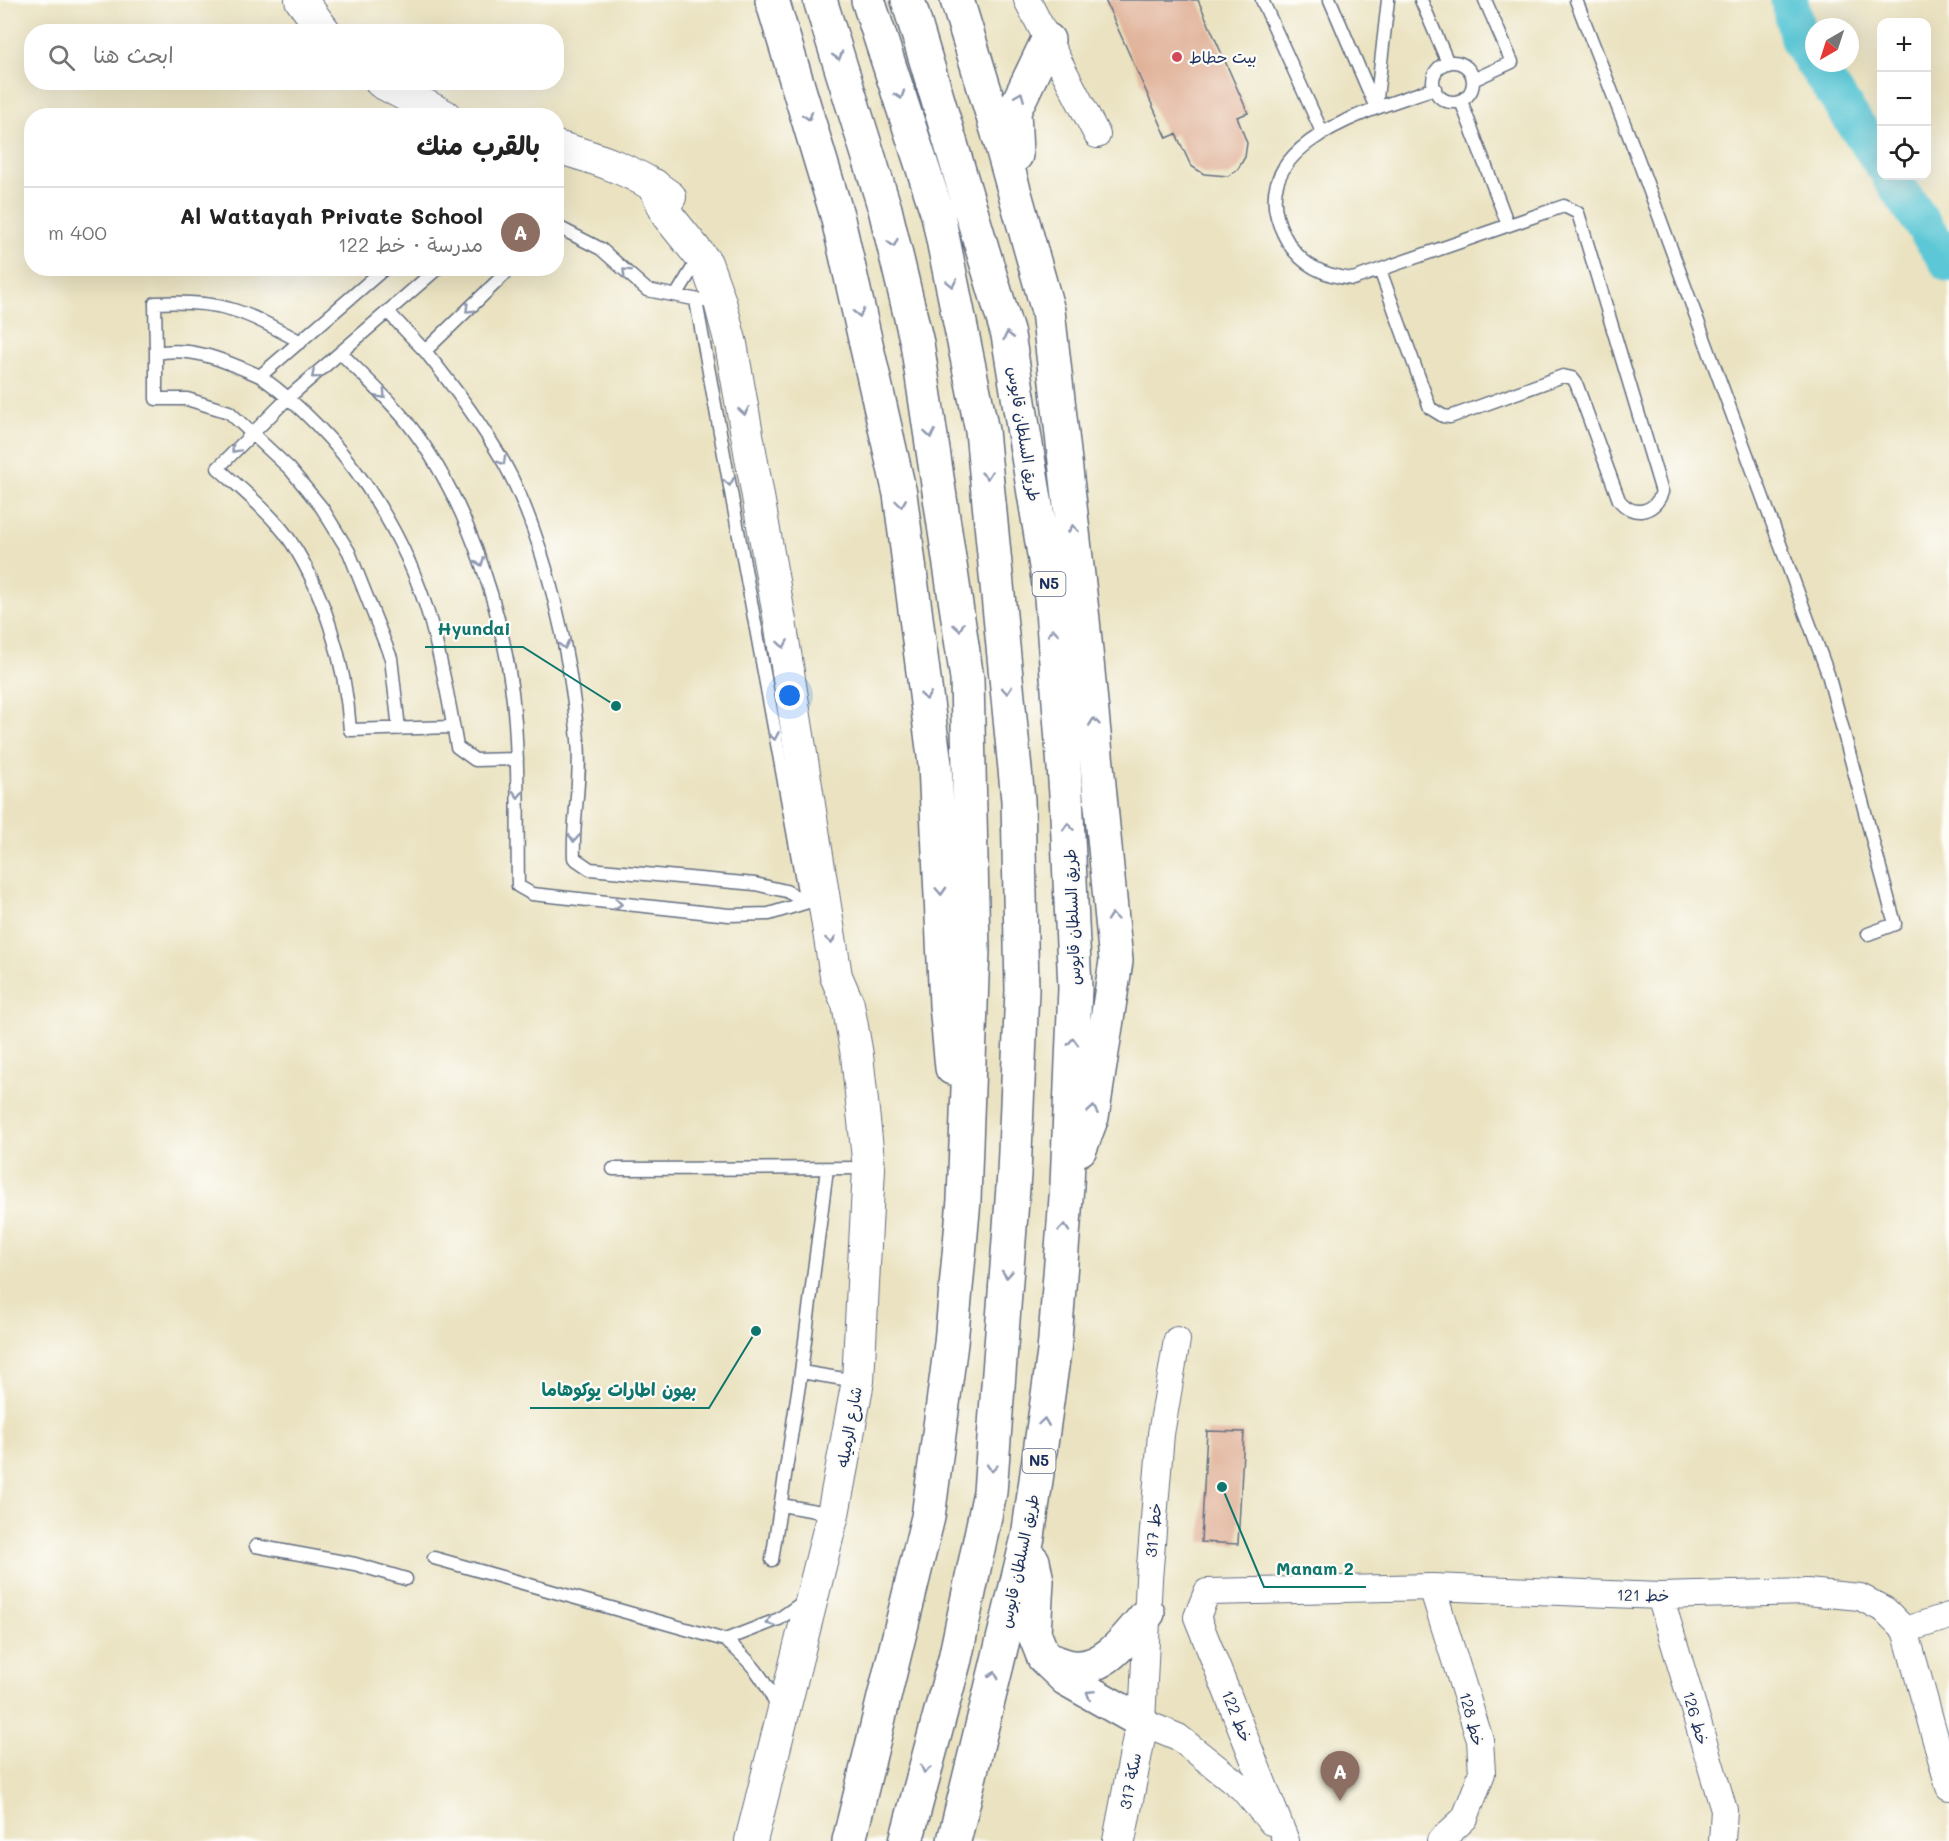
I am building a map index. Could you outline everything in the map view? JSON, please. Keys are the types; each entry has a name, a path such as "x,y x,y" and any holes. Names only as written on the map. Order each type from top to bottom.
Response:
{"highway":[{"path":"772,0 837,215 900,494 935,764 946,1005 964,1200"},
{"path":"820,0 885,209 917,343 967,679 973,949 964,1200 951,1343 928,1517 852,1830"},
{"path":"868,0 938,215 982,431 1018,800 1022,990 1014,1174 990,1492 955,1659 907,1837"},
{"name":"طريق السلطان قابوس","path":"908,0 1008,335 1051,597 1066,794 1075,988 1067,1185 1054,1352 1028,1538 954,1841"},
{"path":"957,0 1047,311 1090,676 1116,961 1092,1117 1067,1185"},
{"path":"1021,216 1014,111 1048,40"},
{"path":"1028,1538 1037,1581 1034,1633 1044,1658 1066,1678 1142,1722"},
{"path":"1044,1658 1073,1667 1090,1666 1110,1654 1148,1613"}],"street":[{"path":"301,0 319,24"},
{"path":"1027,0 1097,135"},
{"path":"396,90 430,108"},
{"path":"564,149 606,161 654,184 700,226 728,267 745,316 769,426 848,911 856,977 848,1004"},
{"path":"654,184 668,216 701,255 708,301 731,344 756,476 815,901 836,976 848,1004"},
{"path":"708,301 731,310 759,383"},
{"name":"شارع الرميله","path":"751,1841 833,1514 858,1381 869,1168 857,1055 848,1004"},
{"name":"خط 317","path":"1142,1722 1161,1434 1177,1340"},
{"name":"خط 121","path":"1208,1592 1432,1587 1660,1596 1807,1592 1860,1597 1885,1610 1905,1630"},
{"name":"خط 128","path":"1432,1587 1480,1740 1482,1773 1465,1818 1440,1841"},
{"name":"خط 122","path":"1208,1592 1197,1617 1286,1841"},
{"name":"خط 126","path":"1660,1596 1724,1810 1722,1841"},
{"path":"1949,1616 1905,1630 1949,1787"},
{"path":"1142,1722 1178,1737 1242,1788 1286,1841"},
{"name":"سكة 317","path":"1119,1841 1142,1722"}],"lane":[{"path":"1262,0 1323,132"},
{"path":"1330,0 1376,108"},
{"path":"1376,108 1388,0"},
{"path":"1421,0 1448,63"},
{"path":"1473,80 1512,62 1485,0"},
{"path":"1576,0 1638,159 1828,674 1895,924 1868,934"},
{"path":"1448,63 1467,68 1473,80 1470,92 1461,101 1442,99 1435,88 1435,76 1448,63"},
{"path":"1380,270 1430,408 1443,416 1450,417 1563,376 1569,376 1576,383 1619,500 1630,510 1650,509 1656,505 1662,492 1578,213 1564,206 1353,279 1334,277 1316,270 1288,245 1280,228 1276,209 1277,190 1282,172 1299,148 1323,132 1376,108 1435,88"},
{"path":"1461,101 1508,225"},
{"path":"564,230 601,249 640,287 656,294 677,294 708,301"},
{"path":"564,237 576,236"},
{"path":"677,294 701,255"},
{"path":"260,376 376,276"},
{"path":"429,276 289,397 252,431 218,468 266,512 284,532 302,560 339,657 350,730 453,727"},
{"path":"425,351 503,276"},
{"path":"301,342 248,314 231,308 208,303 155,303 156,399 188,399 229,412 252,431 290,469 322,508 349,552 391,658 399,729"},
{"path":"388,312 425,351 466,403 505,465 536,538 568,663 578,742 574,858 590,869 755,884 815,901"},
{"path":"156,353 173,350 213,355 260,376 289,397 352,464 378,504 408,561 430,622 457,747 475,760 517,759"},
{"path":"341,353 408,423 460,509 482,567 508,664 517,759 518,886 523,891 575,899 729,915 769,914 815,901"},
{"path":"772,1560 801,1372 827,1168"},
{"path":"613,1169 869,1168"},
{"path":"801,1372 858,1381"},
{"path":"781,1505 833,1514"},
{"path":"256,1546 355,1564 406,1579"},
{"path":"434,1558 725,1640 748,1659 769,1689 781,1718"},
{"path":"725,1640 779,1619 812,1596"}],"building":[{"name":"بيت حطاط","path":"1105,0 1198,0 1248,113 1237,117 1247,143 1245,157 1238,169 1228,176 1204,174 1191,166 1176,134 1167,138"},
{"path":"1207,1431 1244,1432 1238,1544 1201,1542"}],"waterway":[{"path":"1789,0 1799,40 1805,49"},
{"path":"1820,72 1877,156"},
{"path":"1893,180 1949,263"}],"place":[{"name":"بيت حطاط","path":"1177,57"},
{"name":"Hyundai","path":"616,706"},
{"name":"بهون اطارات يوكوهاما","path":"756,1331"},
{"name":"Manam 2","path":"1222,1487"},
{"name":"Al Wattayah Private School","path":"1340,1801"}]}
